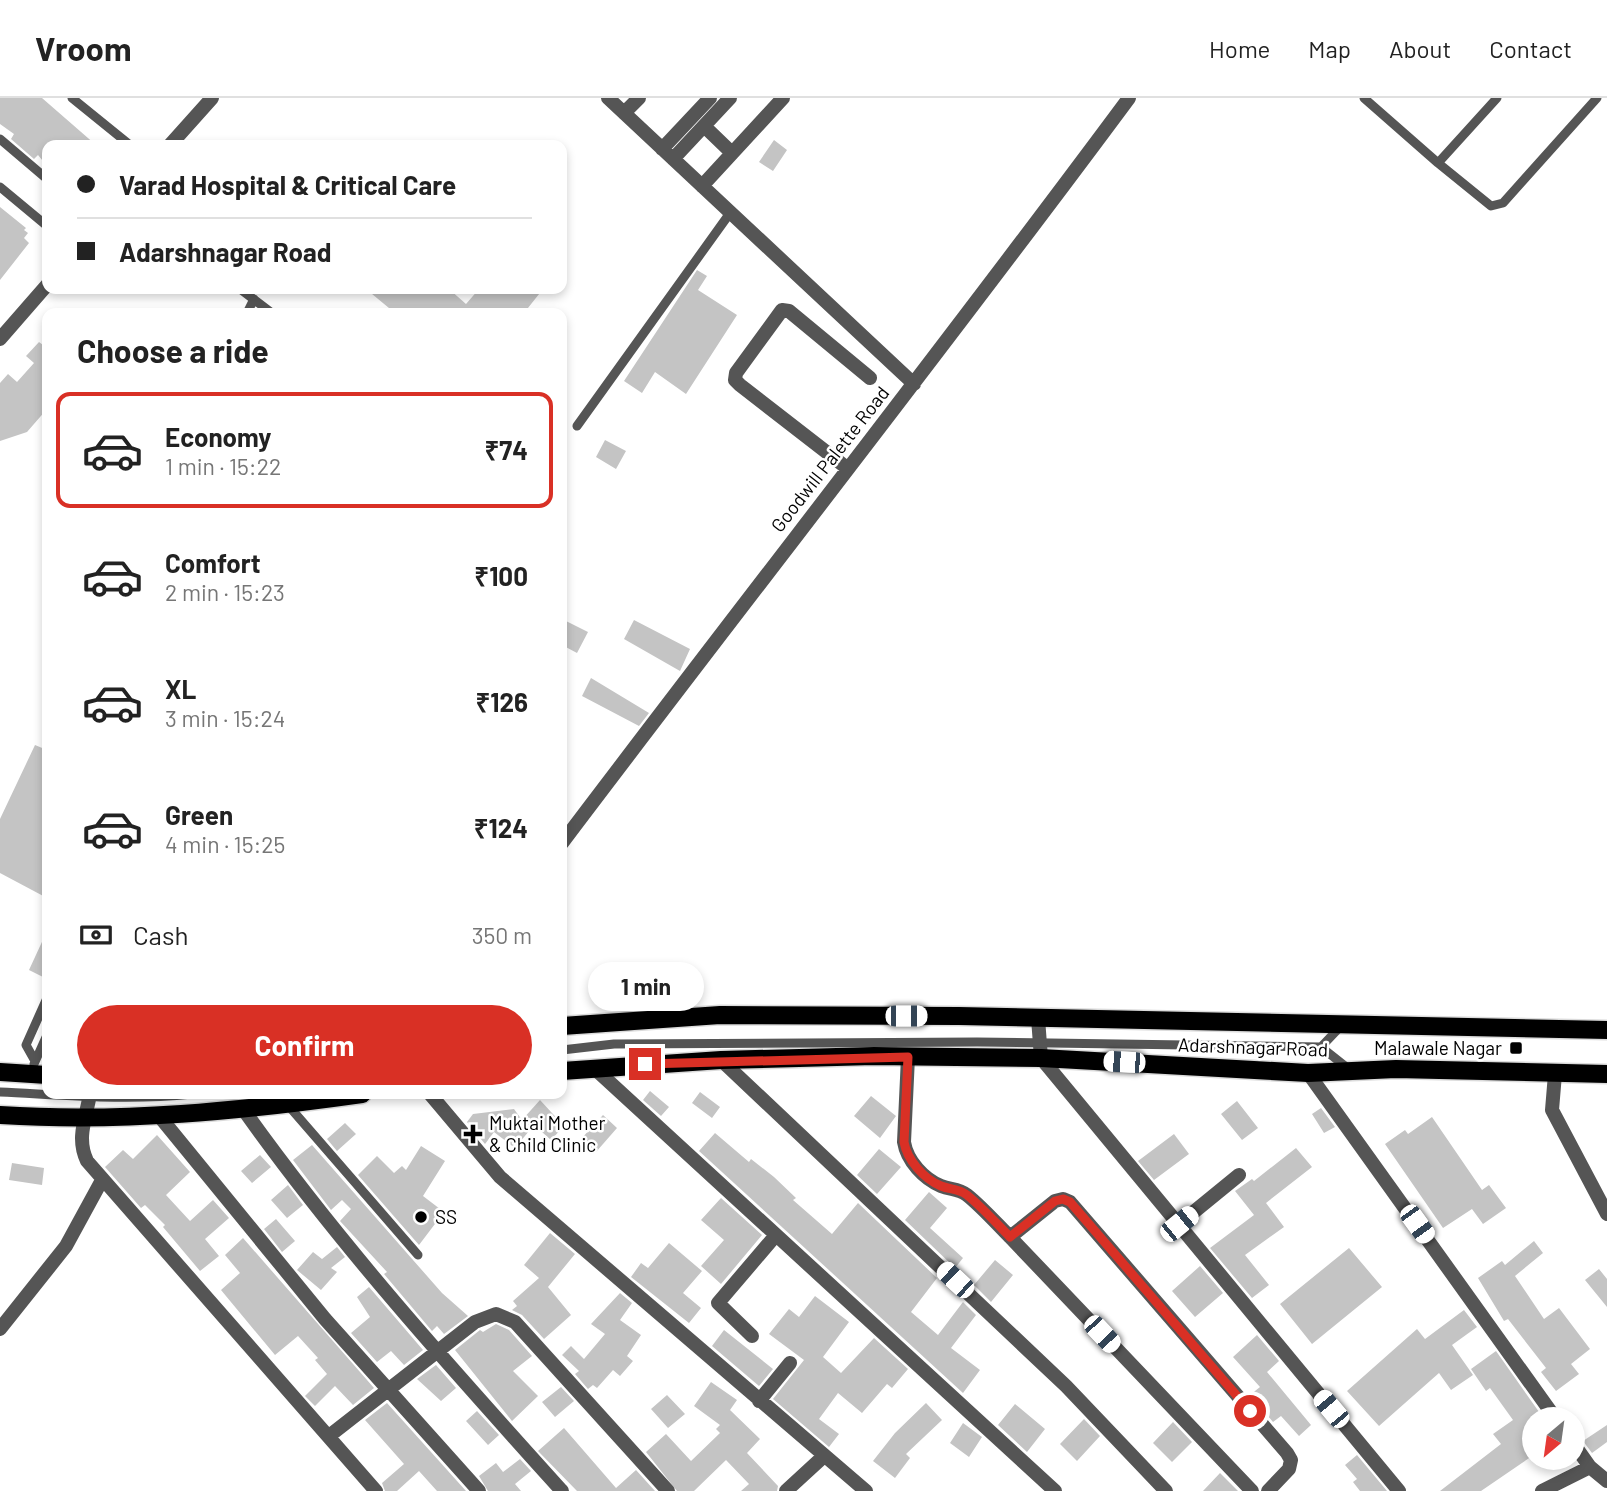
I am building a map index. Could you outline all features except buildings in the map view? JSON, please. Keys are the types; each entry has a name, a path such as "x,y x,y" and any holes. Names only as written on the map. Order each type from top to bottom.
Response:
{"main road":[{"name":"Adarshnagar Road","path":"567,1026 720,1015 1038,1018 1607,1030"},
{"name":"Adarshnagar Road","path":"567,1070 722,1060 908,1057 1041,1050 1308,1073 1351,1071 1607,1074"},
{"path":"0,1072 38,1071"},
{"path":"0,1115 86,1119 160,1116 324,1099"}],"street":[{"path":"174,140 212,98"},
{"path":"624,113 639,98"},
{"path":"668,154 710,98"},
{"path":"668,154 704,126 730,98"},
{"path":"702,186 783,98"},
{"name":"Goodwill Palette Road","path":"567,836 914,384 1129,98"},
{"path":"611,99 914,384"},
{"path":"704,126 732,153"},
{"path":"0,339 42,291"},
{"path":"847,468 740,385 735,380 736,373 782,310 789,312 870,378"},
{"path":"1038,1018 1041,1050 1179,1224 1399,1491"},
{"path":"908,1057 904,1142 906,1155 933,1182 945,1188 957,1188 967,1195 1252,1491"},
{"path":"722,1060 1066,1385 1166,1491"},
{"path":"593,1067 1055,1491"},
{"path":"1308,1073 1547,1407"},
{"path":"1555,1074 1552,1110 1607,1214"},
{"path":"89,1099 80,1136 81,1148 102,1180 376,1491"},
{"path":"434,1099 500,1177 866,1491"},
{"path":"243,1109 288,1173 438,1352 562,1491"},
{"path":"160,1116 325,1319 479,1491"},
{"path":"1179,1224 1239,1175"},
{"path":"0,1329 66,1246 102,1180"},
{"path":"1010,1237 1055,1201 1063,1199 1070,1202 1287,1453 1291,1460 1289,1469 1268,1491"},
{"path":"752,1336 718,1303 776,1235"},
{"path":"329,1436 475,1322 496,1314 506,1315 668,1491"},
{"path":"759,1401 790,1363"},
{"path":"786,1491 824,1456"},
{"path":"1586,1461 1607,1481"},
{"path":"1542,1491 1590,1467"}],"lane":[{"path":"72,98 124,140"},
{"path":"1364,98 1481,201 1491,206 1503,203 1597,98"},
{"path":"1438,163 1497,98"},
{"path":"0,139 42,175"},
{"path":"0,187 42,222"},
{"path":"577,426 730,213"},
{"path":"247,294 266,308"},
{"path":"250,308 254,299"},
{"path":"38,1071 26,1045 42,1009"},
{"path":"1321,1047 1343,1024"},
{"path":"567,1049 614,1044 1041,1050 1321,1047 1351,1071"},
{"path":"0,1092 42,1094"},
{"path":"287,1104 418,1255"}],"place":[{"name":"Malawale Nagar","path":"1516,1048"},
{"name":"Muktai Mother & Child Clinic","path":"473,1134"},
{"name":"SS","path":"421,1217"}],"route":[{"path":"645,1064 908,1057 904,1142 906,1155 917,1167 933,1182 945,1188 957,1188 967,1195 1010,1237 1055,1201 1063,1199 1070,1202 1250,1411"}]}
